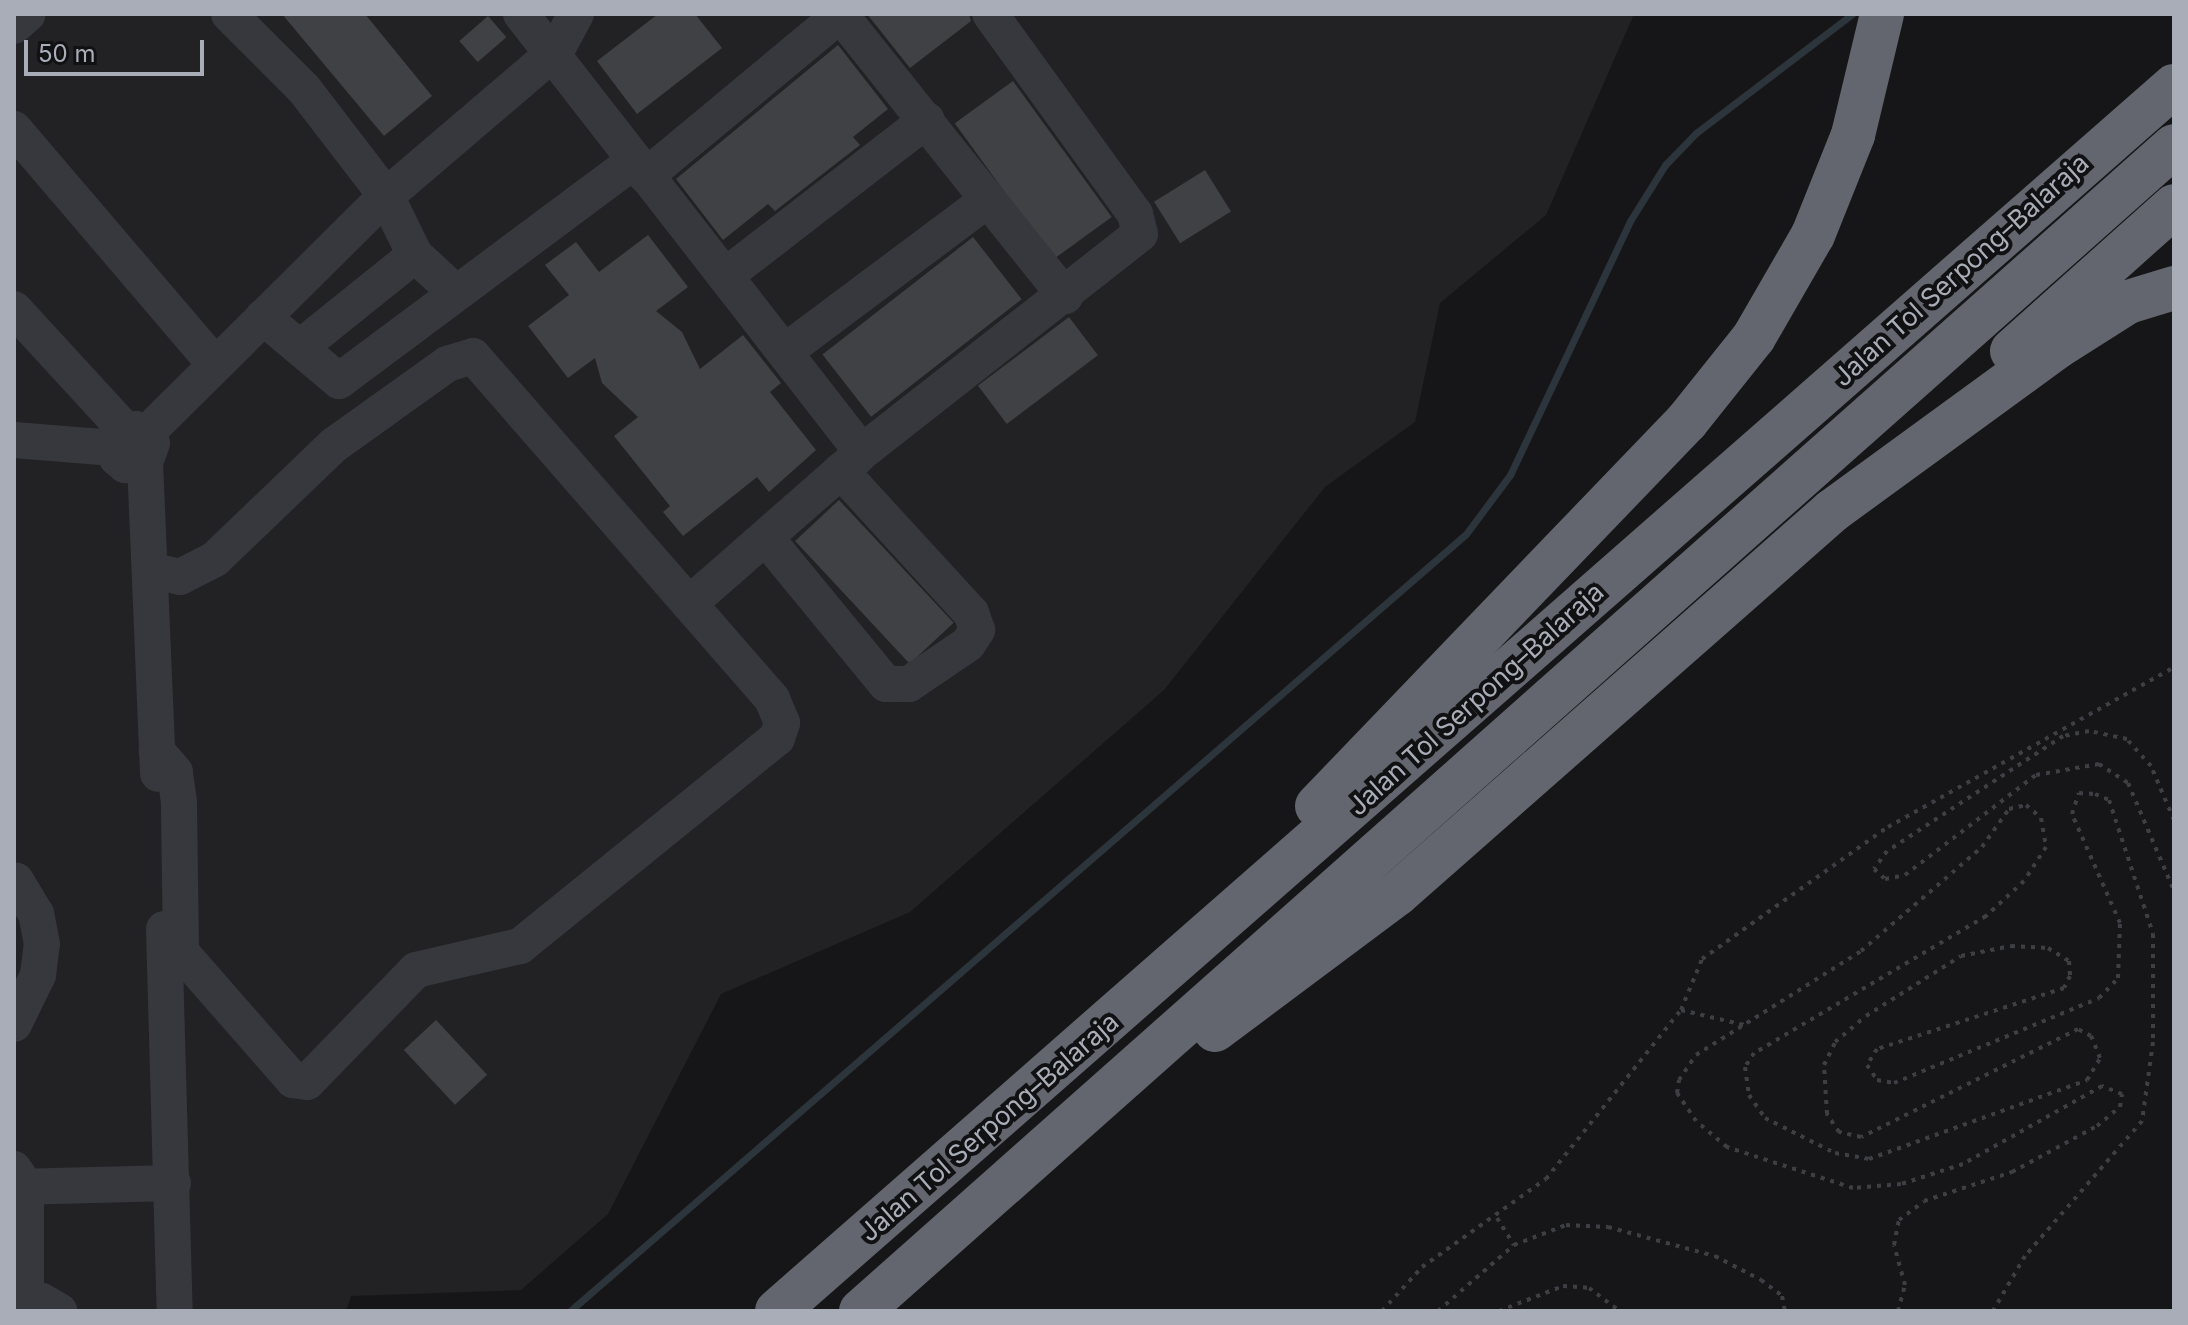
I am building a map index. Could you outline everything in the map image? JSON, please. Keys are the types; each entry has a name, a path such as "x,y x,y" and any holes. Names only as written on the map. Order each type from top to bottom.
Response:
{"highway":[{"path":"1144,993 1456,657 1687,421 1754,337 1813,235 1847,150 1882,14"},
{"name":"Jalan Tol Serpong–Balaraja","path":"777,1311 1144,993 2174,86"},
{"name":"Jalan Tol Serpong–Balaraja","path":"861,1311 2174,146"},
{"path":"979,1205 1397,894 2174,206"},
{"path":"1832,511 2057,347 2128,302 2174,288"}],"lane":[{"path":"14,26 28,14"},
{"path":"229,14 304,89 386,196 415,255 453,290"},
{"path":"521,14 556,51 640,169 787,350 851,461 971,613 977,630 968,644 909,684 886,684 766,538"},
{"path":"14,440 133,444 386,196 556,51 576,14"},
{"path":"689,604 851,461 1138,237 1140,224 990,14"},
{"path":"339,381 453,290 520,252 640,169 842,16 927,120 986,201 1065,296"},
{"path":"725,276 927,120"},
{"path":"14,129 215,364"},
{"path":"787,350 986,201"},
{"path":"303,345 415,255"},
{"path":"14,309 133,444 150,570 175,1311"},
{"path":"263,317 303,345 339,381 372,421"},
{"path":"150,570 180,577 215,559 284,489 372,421 458,358 479,359 772,699 782,723 777,738 520,946 416,970 307,1082 293,1080 181,952 179,802 175,772 157,751"},
{"path":"14,1024 38,975 42,944 36,914 16,881"},
{"path":"28,1299 18,1181 173,1183"}],"path":[{"path":"1382,1311 1422,1267 1497,1218 1546,1179 1681,1010 1702,959 1888,827 2171,669"},
{"path":"2174,820 2151,766 2127,739 2089,731 2063,736 1887,851 1874,869 1885,879 1905,875 2036,775 2099,764 2128,783 2174,891"},
{"path":"1898,1311 1905,1285 1894,1245 1899,1220 1924,1201 2012,1172 2097,1126 2120,1107 2122,1094 2102,1086 1963,1164 1901,1184 1853,1188 1727,1147 1696,1121 1677,1093 1679,1080 1696,1055 1861,951 1982,847 2009,809 2026,805 2041,818 2046,847 2024,881 1986,916 1754,1053 1745,1067 1749,1095 1765,1118 1835,1153 1869,1159 1942,1139 2087,1080 2100,1058 2091,1036 2078,1029 1861,1137 1839,1132 1827,1114 1824,1065 1835,1042 1866,1016 1961,956 2011,946 2048,948 2069,961 2070,976 2064,988 1877,1049 1867,1065 1877,1080 1894,1083 2099,998 2118,978 2120,923 2072,814 2079,793 2109,800 2153,934 2153,1042 2142,1121 2025,1256 1993,1311"},
{"path":"1681,1010 1745,1025"},
{"path":"1497,1218 1514,1245"},
{"path":"1438,1311 1514,1245 1566,1225 1608,1227 1715,1256 1761,1280 1782,1296 1785,1311"},
{"path":"1499,1311 1563,1286 1589,1288 1619,1311"}],"shaded area":[{"path":"14,14 1634,14 1546,215 1440,303 1415,422 1325,487 1164,690 910,912 721,994 608,1214 521,1290 351,1296 346,1311 14,1311"}],"building":[{"path":"282,14 365,14 432,96 384,136"},
{"path":"658,14 695,14 722,48 637,114 597,61"},
{"path":"867,14 969,14 971,21 910,68"},
{"path":"488,16 506,37 478,62 459,41"},
{"path":"838,45 888,109 853,137 860,145 775,211 768,204 723,240 676,179"},
{"path":"1013,81 1112,217 1053,259 955,123"},
{"path":"1205,170 1231,212 1180,243 1154,202"},
{"path":"648,235 688,287 656,311 682,332 700,369 743,335 781,383 770,392 816,450 769,492 757,477 683,536 663,512 670,506 614,436 638,417 602,383 595,358 568,378 528,326 569,295 545,265 576,242 599,272"},
{"path":"973,237 1022,299 871,417 822,355"},
{"path":"1069,317 1098,355 1007,424 978,386"},
{"path":"839,500 954,623 910,664 795,541"},
{"path":"436,1020 487,1075 455,1105 404,1050"}],"waterway":[{"path":"570,1311 1466,534 1510,475 1630,221 1665,165 1696,133 1852,14"}]}
